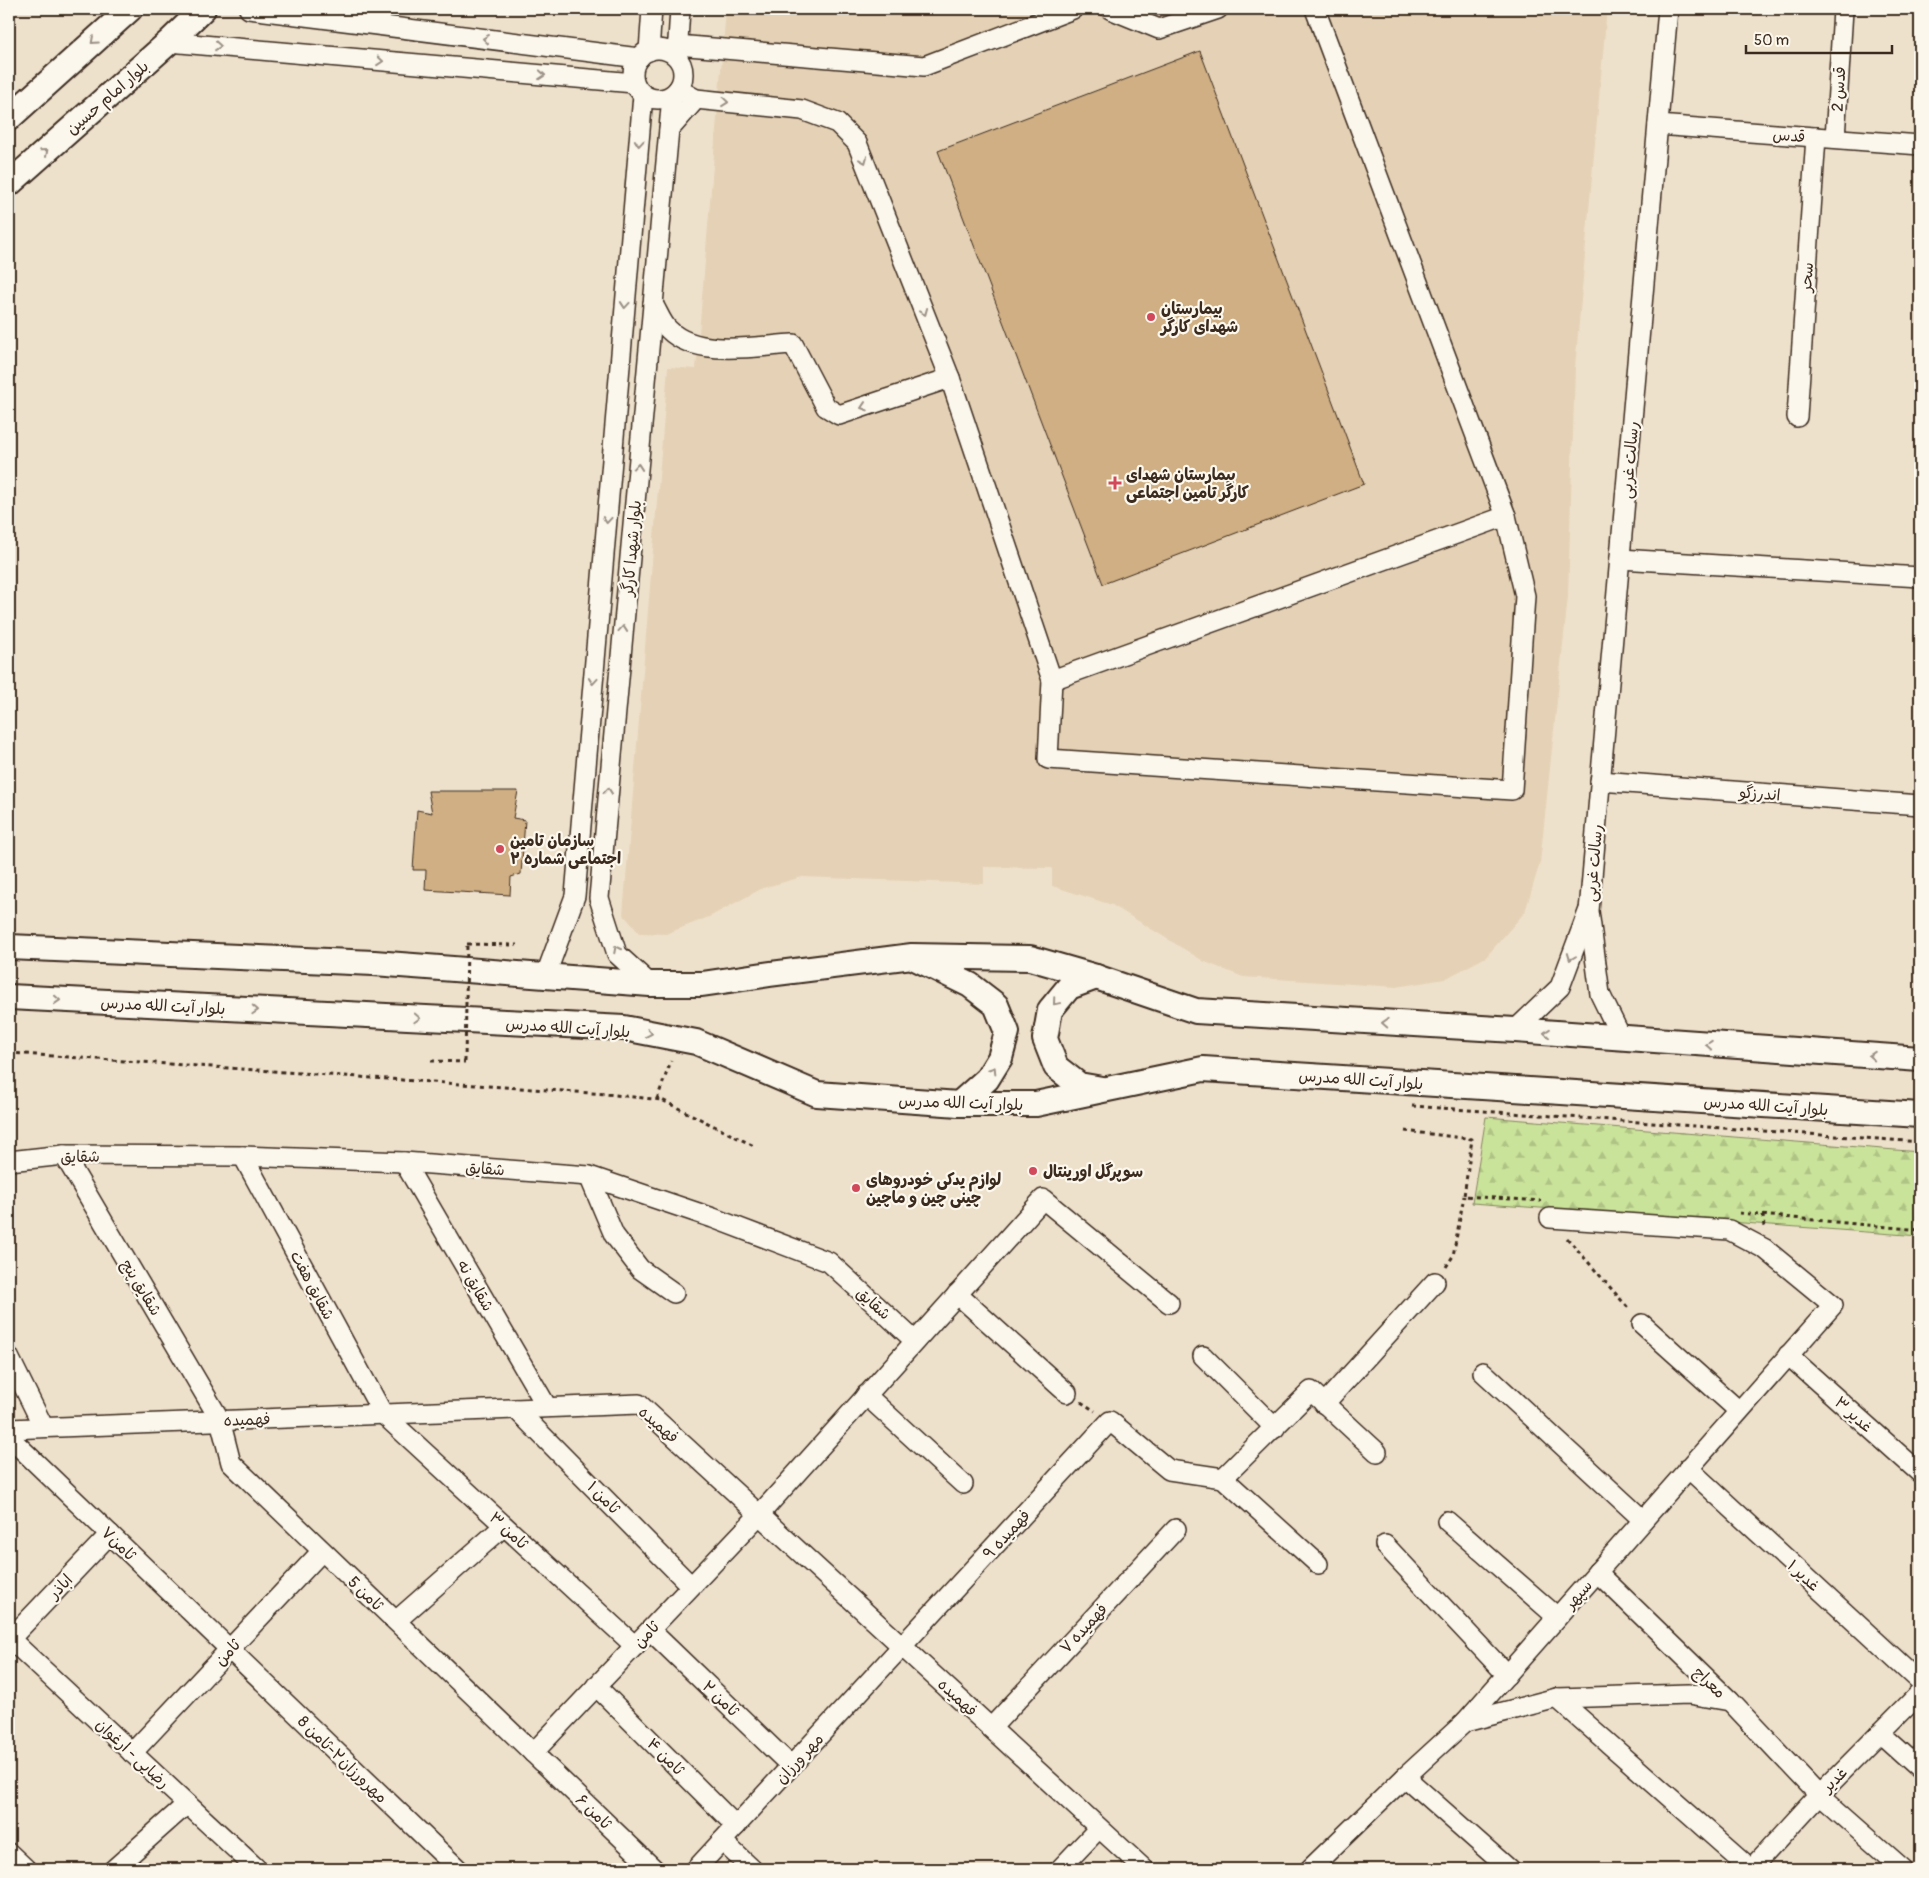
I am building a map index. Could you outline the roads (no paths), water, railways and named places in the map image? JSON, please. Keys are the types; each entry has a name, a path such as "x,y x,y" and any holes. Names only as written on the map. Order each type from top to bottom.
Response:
{"main road":[{"path":"9,118 18,101 130,9"},
{"name":"بلوار امام حسین","path":"9,184 169,42 203,9"},
{"path":"9,947 374,963 650,984 702,984 912,956 1030,958 1096,977 1196,1011 1515,1030 1920,1059"},
{"path":"912,956 970,985 996,1005 1007,1032 1000,1058 987,1079 959,1104"},
{"path":"1096,977 1069,987 1050,1010 1046,1039 1056,1067 1079,1085 1108,1090"},
{"name":"بلوار آیت الله مدرس","path":"9,997 624,1028 696,1042 817,1094 959,1104 1036,1104 1203,1068 1920,1115"}],"street":[{"path":"249,9 644,54 664,50 924,66 1073,9"},
{"path":"639,89 633,70 644,54 652,9"},
{"path":"169,42 639,89 653,99 663,99 675,92 682,82 683,73 677,51 680,9"},
{"path":"1110,9 1159,29 1218,9"},
{"path":"675,92 696,99 802,110 837,123 857,143 950,378 1052,680 1048,759 1512,790 1525,596 1506,516 1315,9"},
{"name":"رسالت غربی","path":"1622,1039 1600,994 1589,911 1668,9"},
{"name":"قدس 2","path":"1835,138 1844,10"},
{"name":"بلوار شهدا کارگر","path":"545,977 575,896 639,89"},
{"name":"بلوار شهدا کارگر","path":"650,984 618,954 599,898 669,130 675,92"},
{"path":"669,130 696,99"},
{"name":"قدس","path":"1658,125 1920,145"},
{"name":"سحر","path":"1796,418 1816,137"},
{"path":"653,304 669,330 692,345 719,348 793,344 826,407 839,416 950,378"},
{"path":"1052,680 1506,516"},
{"path":"1620,559 1920,577"},
{"name":"اندرزگو","path":"1600,781 1920,805"},
{"name":"رسالت غربی","path":"1515,1030 1560,987 1589,911"},
{"name":"شقایق","path":"10,1159 64,1155 243,1156 404,1162 589,1176 713,1218 829,1262 915,1341"},
{"name":"شقایق پنج","path":"64,1155 220,1420"},
{"name":"شقایق هفت","path":"243,1156 383,1414"},
{"name":"شقایق نه","path":"404,1162 547,1408"},
{"path":"589,1176 614,1235 640,1269 674,1293"},
{"name":"ثامن","path":"533,1753 759,1514 1043,1199 1169,1303"},
{"name":"سپهر","path":"1310,1869 1465,1722 1833,1305 1765,1249 1729,1230 1550,1210"},
{"path":"1324,1404 1435,1282"},
{"path":"957,1294 1067,1393"},
{"path":"1642,1324 1739,1411"},
{"name":"غدیر ۳","path":"1788,1355 1920,1473"},
{"path":"1203,1356 1275,1428"},
{"path":"9,1357 42,1426"},
{"path":"1483,1372 1643,1520"},
{"path":"1318,1564 1223,1478 1311,1391 1377,1452"},
{"path":"866,1395 963,1484"},
{"name":"فهمیده","path":"9,1429 42,1426 639,1404 1144,1869"},
{"name":"ثامن ۱","path":"516,1408 691,1586"},
{"name":"ثامن ۳","path":"383,1414 634,1646"},
{"name":"ثامن 5","path":"220,1420 231,1463 533,1753"},
{"name":"فهمیده ۹","path":"902,1646 1110,1421 1169,1470 1223,1478"},
{"name":"ثامن۷","path":"9,1437 229,1649"},
{"name":"غدیر ۱","path":"1688,1468 1920,1682"},
{"path":"1447,1521 1558,1617"},
{"path":"396,1621 504,1526"},
{"name":"فهمیده ۷","path":"990,1728 1176,1529"},
{"name":"اباذر","path":"9,1638 110,1534"},
{"path":"1385,1545 1507,1674"},
{"name":"ثامن","path":"132,1753 322,1551"},
{"name":"معراج","path":"1597,1572 1730,1701 1819,1795 1903,1869"},
{"name":"ثامن ۲","path":"650,1630 791,1766"},
{"name":"رضایی - ارغوان","path":"9,1638 257,1869"},
{"name":"مهر ورزان","path":"696,1869 902,1646"},
{"name":"مهرورزان۲-ثامن 8","path":"229,1649 458,1869"},
{"name":"ثامن ۴","path":"596,1686 736,1826"},
{"name":"غدیر","path":"1751,1869 1819,1795 1920,1693"},
{"path":"1465,1722 1557,1698 1689,1694 1730,1701"},
{"path":"1557,1698 1751,1869"},
{"path":"1880,1733 1920,1769"},
{"name":"ثامن ۶","path":"533,1753 654,1869"},
{"path":"1405,1777 1509,1869"},
{"path":"114,1869 187,1804"},
{"path":"1060,1869 1100,1828"},
{"path":"722,1841 752,1869"},
{"path":"9,1853 26,1869"}],"place":[{"name":"بیمارستان شهدای کارگر","path":"1151,317"},
{"name":"بیمارستان شهدای کارگر تامین اجتماعی","path":"1115,483"},
{"name":"سازمان تامین اجتماعی شماره ۲","path":"500,849"},
{"name":"سوپرگل اورینتال","path":"1033,1171"},
{"name":"لوازم یدکی خودروهای چینی چین و ماچین","path":"856,1188"}]}
